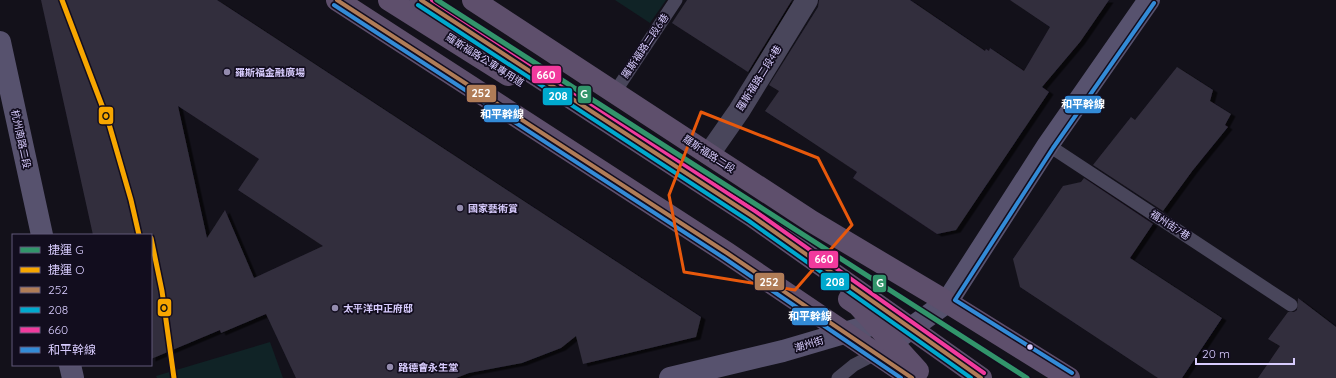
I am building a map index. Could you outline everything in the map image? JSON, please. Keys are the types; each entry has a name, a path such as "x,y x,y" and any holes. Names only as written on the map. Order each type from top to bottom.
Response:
{"main road":[{"path":"337,0 846,332 884,347 924,378"},
{"name":"羅斯福路公車專用道","path":"389,0 677,181 858,305 894,324 981,378"},
{"name":"羅斯福路公車專用道","path":"420,0 752,216 894,324"},
{"name":"羅斯福路二段","path":"474,0 496,6 615,92 810,221 947,302 1069,378"},
{"path":"884,347 912,378"}],"street":[{"name":"羅斯福路二段4巷","path":"709,154 740,111 807,0"},
{"path":"884,347 894,324 947,302 1048,145 1149,0"},
{"name":"杭州南路二段","path":"0,42 42,234"},
{"name":"潮州街","path":"670,378 783,352 846,332 894,324"},
{"path":"70,366 73,378"}],"lane":[{"name":"羅斯福路二段6巷","path":"615,92 676,0"},
{"name":"福州街7巷","path":"1048,145 1291,305"},
{"path":"838,378 854,365 884,347"}],"highlighted area":[{"path":"701,112 818,158 852,225 795,290 684,272 669,195"}],"green space":[{"path":"615,0 666,0 650,23"},
{"path":"270,342 283,378 157,378 156,376"}],"building":[{"path":"41,0 217,0 701,317 696,337 583,364 576,336 561,348 522,363 469,373 456,378 296,378 266,314 221,333 220,330 152,359 152,234 93,234","holes":["178,106 259,159 238,190 323,246 254,278 225,210 207,238"]},
{"path":"687,0 792,0 748,72 672,23"},
{"path":"819,0 910,0 985,51 986,49 989,51 990,48 1024,71 1050,27 1010,0 1109,0 1080,42 1042,87 1049,92 956,230 937,234 853,178 857,172 765,111 779,91 769,85 818,7"},
{"path":"1177,67 1213,90 1210,101 1231,114 1225,125 1228,127 1193,170 1163,211 1093,165 1131,117 1135,120"},
{"path":"1084,178 1153,224 1130,258 1222,318 1182,378 1158,378 1020,287 1013,259 1063,186 1081,182"},
{"path":"1298,298 1336,327 1336,378 1258,378 1280,346 1268,339 1288,312 1294,312 1297,310"}],"metro line":[{"name":"O","path":"62,0 109,124 131,200 139,234"},
{"name":"G","path":"437,0 1027,378"},
{"name":"O","path":"152,243 162,291 174,378"}],"transit line":[{"name":"252","path":"337,0 727,253 912,378"},
{"name":"252","path":"421,0 752,216 981,378"},
{"name":"660","path":"432,0 755,211 984,373"},
{"name":"和平幹線","path":"1072,373 955,300 1053,148 1154,3"},
{"name":"和平幹線","path":"334,5 724,258 901,378"},
{"name":"208","path":"418,5 749,221 971,378"}],"place":[{"name":"羅斯福金融廣場","path":"227,72"},
{"name":"國家藝術賞","path":"460,208"},
{"name":"太平洋中正府邸","path":"335,308"},
{"name":"路德會永生堂","path":"390,367"}]}
